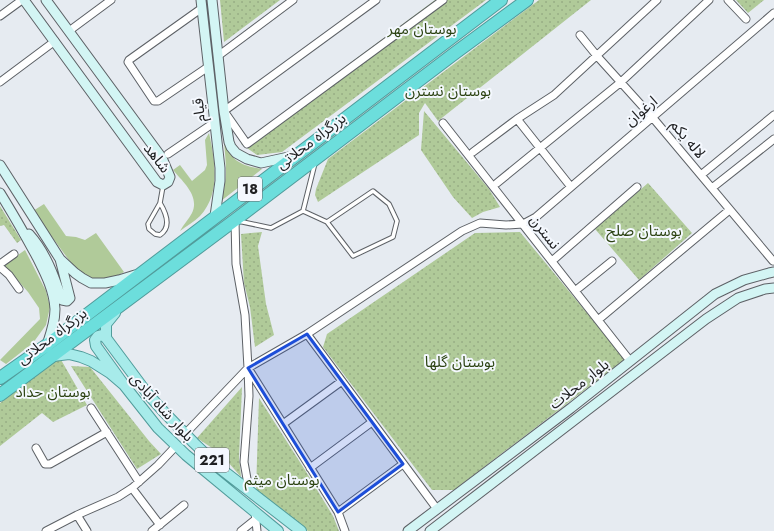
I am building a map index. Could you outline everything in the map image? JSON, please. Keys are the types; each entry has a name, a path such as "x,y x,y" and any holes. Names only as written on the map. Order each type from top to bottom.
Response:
{"highway":[{"name":"بزرگراه محلاتی","path":"0,378 46,345 500,0"},
{"name":"بزرگراه محلاتی","path":"0,396 416,82 528,0"},
{"path":"447,41 444,49 447,53 455,53"},
{"path":"408,70 418,71 420,74 416,82"}],"main road":[{"name":"شاهد","path":"23,0 55,41 157,182 164,185 168,182 170,177 162,158 46,0"},
{"name":"قیام","path":"212,0 224,111 231,147 236,153 247,159 261,163 294,156"},
{"name":"قیام","path":"202,4 220,168 220,181 215,216"},
{"path":"215,126 222,131 227,129"},
{"path":"0,165 60,259 82,278 92,283 105,284 140,273"},
{"path":"0,193 20,224 48,279 52,291 55,308 54,319 51,334 46,345"},
{"path":"20,224 37,244 48,262 62,300 67,301 70,298 60,259"},
{"name":"بلوار محلات","path":"408,531 571,408 715,294 744,280 774,272"},
{"name":"بلوار محلات","path":"430,531 706,319 738,298 765,289 774,288"},
{"path":"106,338 106,324 124,302"},
{"name":"221","path":"106,338 102,335 98,336 94,340 96,346 124,386"},
{"name":"بلوار شاه آبادی","path":"106,338 135,377 163,411 185,434 221,469 301,531"},
{"name":"بلوار شاه آبادی","path":"52,356 69,354 86,358 110,373 124,386 158,428 176,446 256,516 278,531"}],"street":[{"path":"0,16 23,0"},
{"path":"69,31 112,0"},
{"path":"218,56 293,0"},
{"path":"376,0 224,111 247,144 443,0"},
{"path":"473,152 517,119 554,95 657,0"},
{"path":"497,183 621,82 709,0"},
{"path":"728,0 746,20"},
{"path":"202,4 128,62 154,101 158,100 208,67"},
{"name":"ارغوان","path":"523,224 536,218 774,13"},
{"name":"لاله یکم","path":"580,35 653,118 773,261"},
{"path":"0,82 55,41"},
{"path":"701,175 774,115"},
{"path":"517,119 571,187"},
{"name":"نسترن","path":"443,123 627,357"},
{"path":"168,154 215,126"},
{"path":"712,188 774,139"},
{"path":"552,261 637,187"},
{"path":"598,320 726,212"},
{"path":"235,220 236,264 245,315 248,368 249,396 244,462 249,490"},
{"path":"185,434 248,368 307,334 462,231 480,223 506,226 523,224"},
{"path":"14,254 0,266 9,274 19,289"},
{"path":"575,291 612,261"},
{"path":"307,334 437,509"},
{"path":"248,368 338,512 346,531"},
{"path":"283,424 342,381"},
{"path":"91,408 139,482"},
{"path":"310,468 372,422"},
{"path":"36,448 47,465 107,432"},
{"path":"46,531 77,514 118,497 132,488 158,465 176,446"},
{"path":"338,512 403,464"},
{"path":"132,488 160,525"},
{"path":"152,531 184,505"},
{"path":"77,514 87,531"},
{"path":"241,531 256,516"},
{"path":"256,516 257,531"}],"lane":[{"path":"235,220 271,228 303,211 317,157"},
{"path":"160,203 166,215 167,227 160,235 152,232 149,229 148,224 160,203 164,185"},
{"path":"303,211 327,222 353,256 393,237 397,220 389,204 372,191 327,222"}],"highlighted area":[{"path":"307,334 403,464 338,512 248,368"}],"green space":[{"path":"220,0 280,0 224,42"},
{"name":"بوستان مهر","path":"435,0 486,0 282,152 257,155 241,144"},
{"name":"بوستان نسترن","path":"539,0 591,0 438,121 425,103 419,113 419,135 318,202 315,195 316,189 328,159"},
{"path":"736,0 764,0 748,13"},
{"path":"424,111 489,189 500,207 483,212 472,218 453,197 421,150"},
{"path":"209,133 215,176 211,198 207,207 200,216 180,231 192,213 194,201 186,184 173,170 180,165 192,181 205,170 207,165 205,140"},
{"path":"224,142 230,154 238,162 262,169 221,201 226,178"},
{"name":"بوستان صلح","path":"648,183 692,233 639,280 595,229"},
{"path":"44,204 66,236 85,240 96,233 124,272 115,277 98,280 85,277 74,267 33,211"},
{"path":"0,206 21,240 17,243 4,225 0,226"},
{"path":"262,232 258,246 266,304 274,335 255,347 250,307 244,283 241,234"},
{"name":"بوستان گلها","path":"520,232 625,359 454,490 432,490 323,347 327,334 475,233"},
{"path":"25,250 46,291 50,307 46,325 33,343 6,364 0,360 40,319 39,308 28,292 4,265"},
{"name":"بوستان حداد","path":"60,358 87,405 53,422 42,413 0,446 0,403"},
{"path":"71,366 90,367 161,454 137,469"},
{"path":"242,387 239,458 241,477 221,454 197,438"},
{"name":"بوستان میثم","path":"259,398 333,516 339,531 308,531 256,490"}]}
